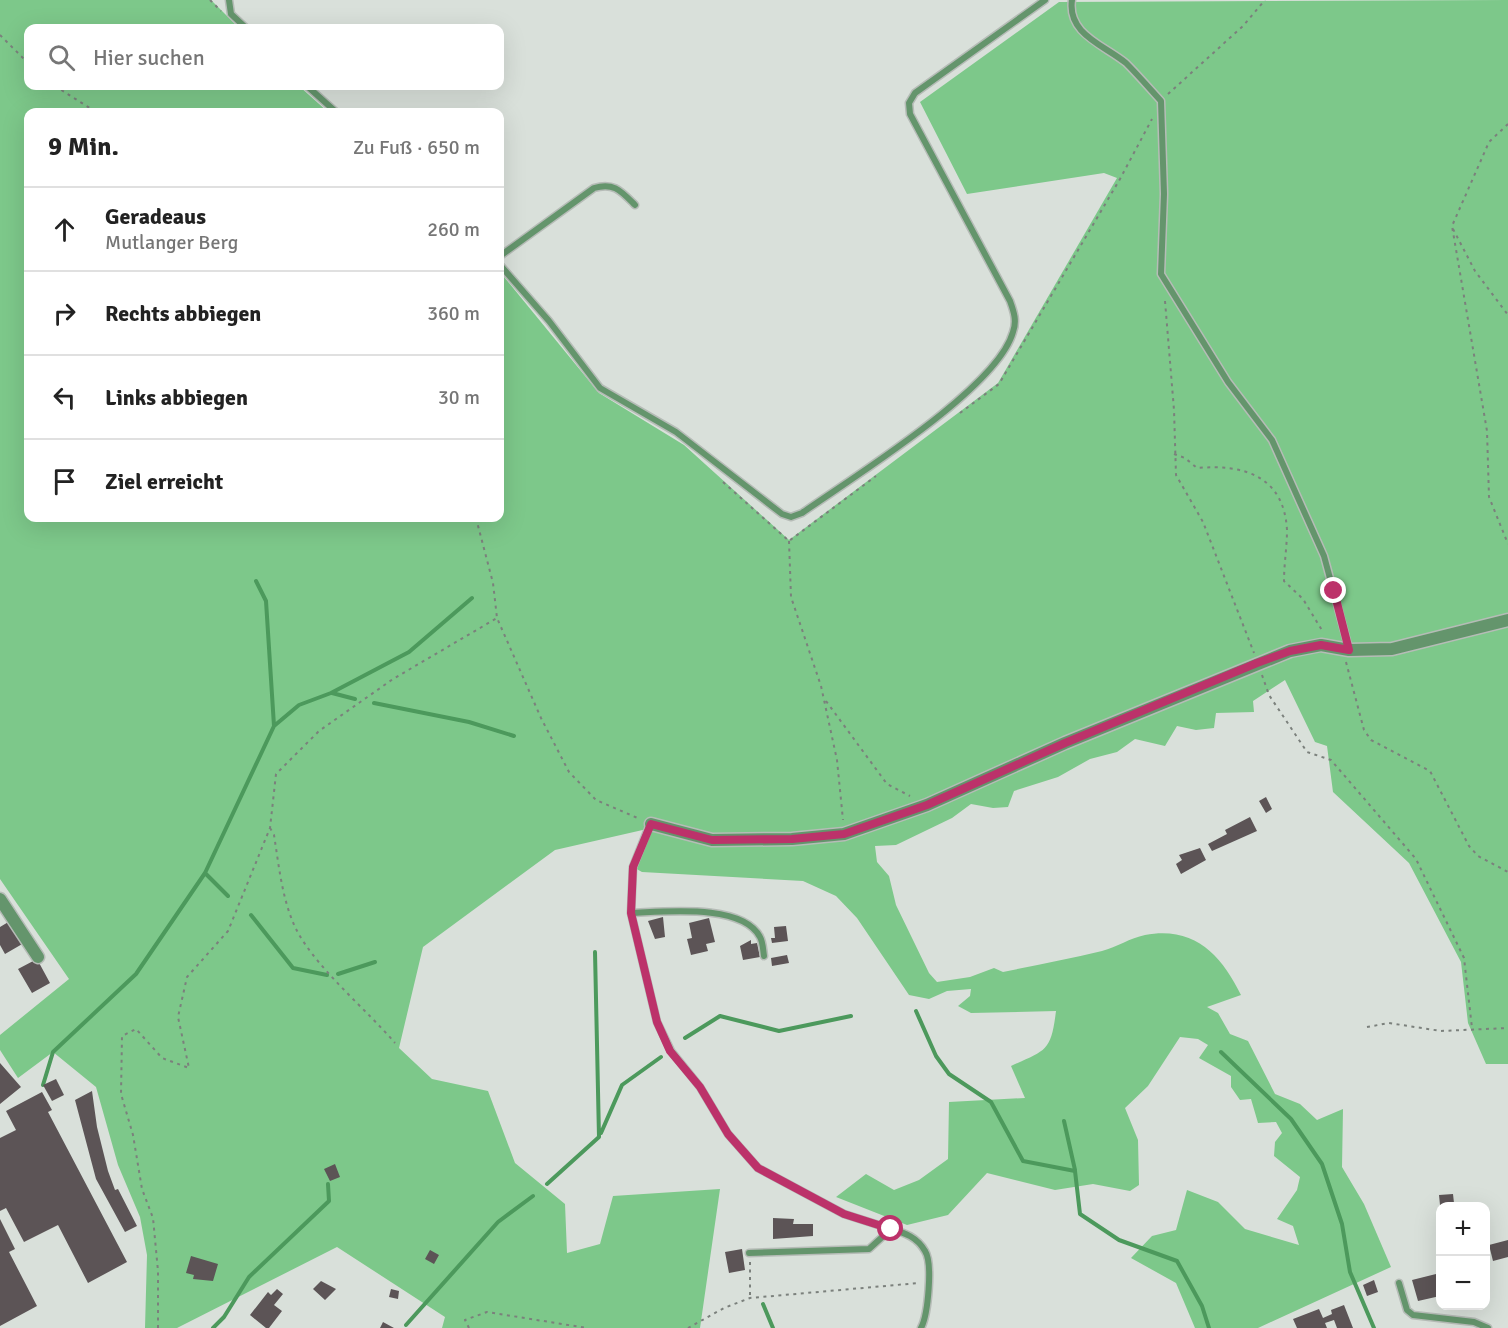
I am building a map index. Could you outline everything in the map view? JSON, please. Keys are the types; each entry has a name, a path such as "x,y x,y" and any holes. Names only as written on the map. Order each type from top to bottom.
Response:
{"street":[{"path":"651,824 712,840 792,839 844,834 927,805 1065,743 1290,651 1321,645 1349,650 1392,649 1508,620"},
{"path":"0,898 38,957"}],"lane":[{"path":"229,0 231,14 242,24"},
{"path":"504,270 549,321 600,388 676,432 782,514 790,517 802,513 966,394 994,368 1004,352 1015,316 1010,301 910,114 909,103 915,93 1045,0"},
{"path":"1072,0 1072,18 1079,28 1125,63 1161,101 1164,194 1161,274 1228,382 1272,440 1324,556 1349,650"},
{"path":"311,90 332,108"},
{"path":"504,253 594,188 606,184 618,188 635,205"},
{"path":"651,824 633,867 631,913 657,1022 670,1051 700,1087 728,1134 758,1168 844,1214 909,1234 926,1252 928,1282 926,1318 921,1328"},
{"path":"631,913 710,912 752,928 760,938 764,956"},
{"path":"749,1253 869,1249 891,1229"},
{"path":"1399,1283 1407,1310 1413,1315 1474,1322 1488,1328"}],"path":[{"path":"951,420 999,384 1120,179 1161,101 1243,26 1265,0"},
{"path":"0,35 24,59"},
{"path":"61,90 90,108"},
{"path":"1508,124 1489,142 1452,226 1487,431 1490,496 1508,544"},
{"path":"1452,226 1475,271 1508,315"},
{"path":"1164,296 1174,410 1176,475 1203,522 1269,695 1307,752 1331,760 1416,859 1464,958 1472,1028"},
{"path":"789,541 884,470"},
{"path":"719,478 789,541 791,597 805,632 824,699 837,760 844,834"},
{"path":"477,522 493,583 497,618 541,718 569,772 596,800 651,824"},
{"path":"158,1328 158,1271 153,1218 142,1189 133,1135 121,1094 122,1036 136,1029 162,1058 189,1068 178,1017 187,976 228,931 270,828 276,774 319,731 402,673 497,618"},
{"path":"824,699 887,784 927,805"},
{"path":"270,828 274,835 286,904 296,929 313,954 395,1043"},
{"path":"1367,1027 1389,1023 1441,1031 1508,1028"},
{"path":"749,1253 750,1298"},
{"path":"688,1328 723,1308 750,1298 888,1283 928,1282"},
{"path":"469,1328 465,1320 487,1312 587,1328"}],"green space":[{"path":"0,0 211,0 235,24 24,24 24,90 303,90 324,108 24,108 24,522 504,522 504,277 599,393 684,445 789,540 998,383 1117,178 1104,173 967,194 920,102 1059,2 1508,0 1508,1064 1486,1064 1468,1023 1461,962 1409,863 1333,792 1327,746 1315,742 1285,680 1253,701 1254,712 1216,713 1214,728 1196,730 1177,726 1165,746 1135,739 1117,752 1090,759 1058,777 1014,791 1008,807 993,808 971,804 952,818 896,845 875,846 877,862 889,876 896,905 929,973 937,982 970,977 994,968 1003,972 1090,954 1145,935 1163,933 1178,935 1192,939 1204,947 1225,967 1241,995 1207,1007 1218,1013 1230,1034 1248,1041 1275,1094 1300,1104 1317,1120 1343,1109 1342,1167 1364,1204 1391,1267 1258,1328 1195,1328 1176,1283 1131,1258 1152,1236 1176,1230 1187,1190 1218,1202 1245,1229 1299,1245 1293,1226 1277,1219 1297,1190 1300,1177 1274,1156 1275,1142 1282,1133 1276,1122 1258,1123 1251,1099 1240,1100 1231,1087 1231,1076 1199,1058 1208,1045 1198,1039 1180,1037 1148,1086 1125,1108 1138,1140 1139,1185 1130,1191 1093,1184 1055,1190 987,1173 948,1215 907,1225 836,1197 866,1174 894,1190 919,1180 948,1159 949,1102 1025,1098 1011,1066 1045,1048 1052,1035 1056,1011 971,1013 958,1006 970,996 971,989 947,991 929,999 909,995 857,918 836,896 803,881 642,872 633,867 647,829 555,850 423,947 399,1048 432,1079 488,1091 515,1163 565,1204 567,1253 600,1244 613,1196 720,1189 700,1328 442,1328 445,1317 337,1247 177,1328 145,1328 147,1255 140,1217 118,1165 96,1087 53,1052 18,1078 0,1050 0,1035 69,979 0,879"}],"building":[{"path":"1266,797 1272,809 1266,813 1259,801"},
{"path":"1250,817 1257,831 1212,851 1208,844 1227,834 1225,830"},
{"path":"1200,848 1206,860 1181,874 1176,864 1182,860 1179,855"},
{"path":"663,917 665,937 655,939 648,921"},
{"path":"709,918 715,942 706,944 708,951 691,955 687,939 692,938 689,923"},
{"path":"10,921 24,943 5,954 0,945 0,927"},
{"path":"786,926 788,941 772,943 771,938 775,938 774,927"},
{"path":"751,940 751,944 757,943 760,957 743,960 740,946"},
{"path":"787,955 789,963 772,966 771,958"},
{"path":"37,959 50,983 32,993 18,969"},
{"path":"0,1063 21,1087 0,1104"},
{"path":"56,1079 64,1095 52,1101 43,1085"},
{"path":"92,1091 97,1127 108,1171 115,1190 118,1189 137,1226 125,1232 96,1179 75,1100"},
{"path":"42,1092 52,1110 48,1112 127,1262 88,1283 58,1225 24,1242 6,1208 0,1211 0,1138 16,1130 6,1111"},
{"path":"335,1164 340,1177 330,1181 324,1169"},
{"path":"1453,1194 1454,1202 1440,1202 1439,1195"},
{"path":"773,1218 794,1219 793,1224 813,1224 813,1236 773,1239"},
{"path":"0,1219 15,1249 9,1252 37,1306 0,1326"},
{"path":"1508,1240 1508,1257 1493,1261 1490,1245"},
{"path":"742,1249 745,1270 729,1273 725,1252"},
{"path":"430,1250 439,1255 434,1264 425,1259"},
{"path":"191,1256 218,1264 213,1281 193,1279 194,1275 186,1273"},
{"path":"1436,1274 1436,1297 1418,1301 1412,1280"},
{"path":"1374,1280 1378,1292 1367,1296 1363,1285"},
{"path":"321,1281 336,1289 325,1300 313,1289"},
{"path":"277,1289 283,1294 274,1305 282,1311 269,1328 266,1328 250,1315 268,1292 271,1295"},
{"path":"391,1289 399,1291 398,1299 389,1297"},
{"path":"1344,1305 1353,1328 1337,1328 1334,1320 1325,1323 1327,1328 1297,1328 1293,1319 1319,1309 1323,1318 1332,1314 1331,1310"},
{"path":"383,1322 394,1328 380,1328"}],"waterway":[{"path":"256,581 266,601 274,726"},
{"path":"43,1085 53,1052 136,974 205,873 274,726 299,705 331,693 409,652 472,598"},
{"path":"332,693 355,699"},
{"path":"374,703 469,722 514,736"},
{"path":"205,873 228,896"},
{"path":"251,915 293,968 327,975"},
{"path":"547,1184 599,1137 595,952"},
{"path":"338,974 375,962"},
{"path":"916,1011 936,1056 949,1074 991,1102 1023,1161 1075,1171 1080,1214 1119,1240 1177,1261 1202,1306 1209,1328"},
{"path":"685,1038 720,1016 779,1031 851,1016"},
{"path":"1221,1052 1291,1119 1322,1164 1342,1224 1350,1272 1374,1328"},
{"path":"601,1133 622,1085 661,1057"},
{"path":"1064,1121 1075,1170"},
{"path":"213,1328 224,1317 249,1277 329,1201 328,1184"},
{"path":"406,1325 498,1222 533,1196"},
{"path":"763,1304 773,1328"}],"route":[{"path":"891,1229 844,1214 758,1168 728,1134 700,1087 670,1051 657,1022 631,913 630,878 642,840 651,824 712,840 792,839 844,834 927,805 1065,743 1257,663 1290,651 1321,645 1349,650 1334,591"}]}
